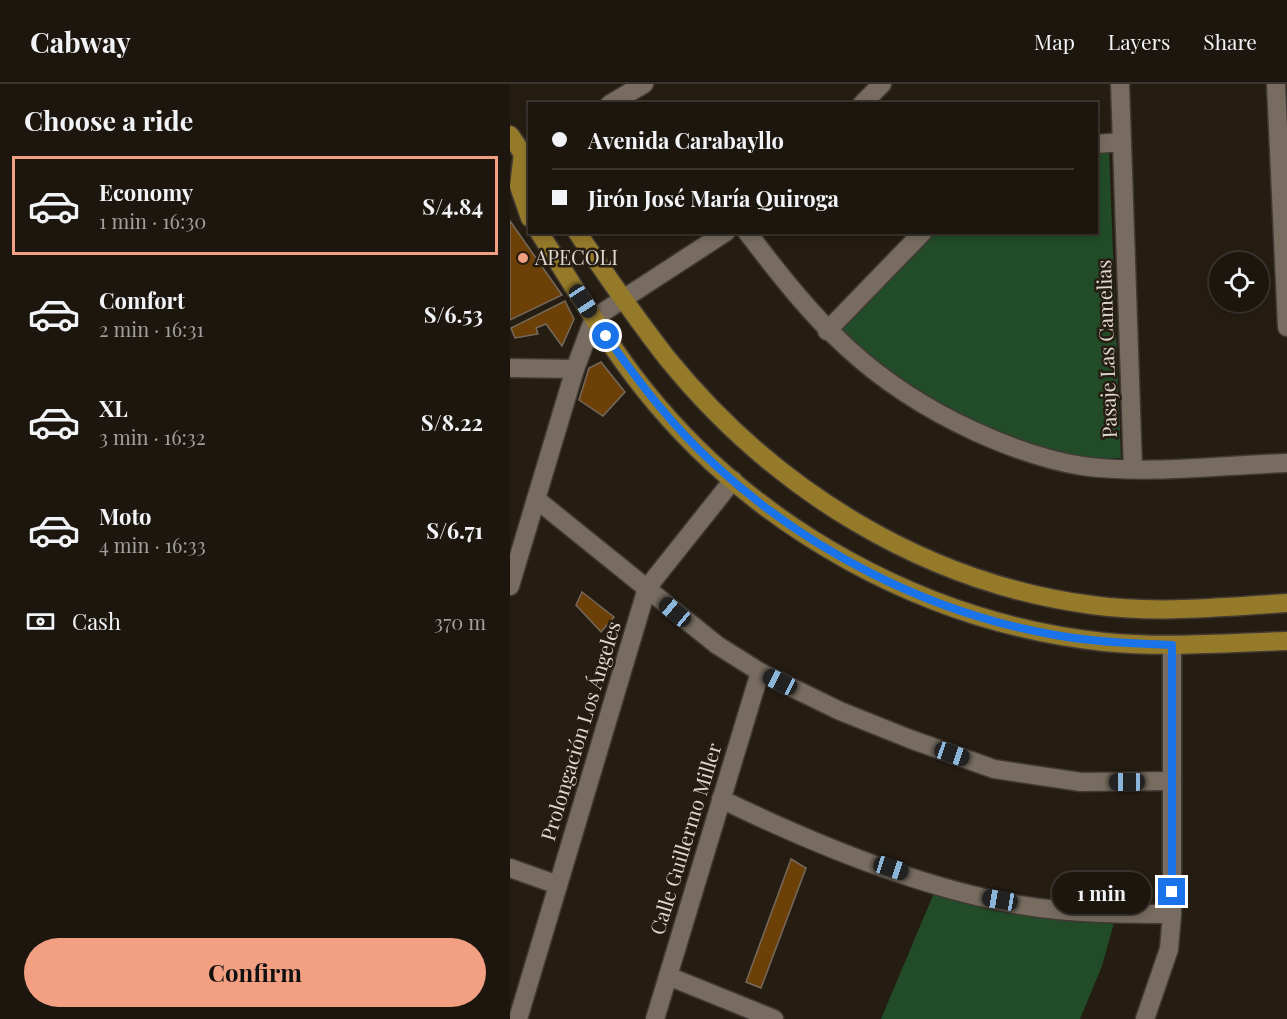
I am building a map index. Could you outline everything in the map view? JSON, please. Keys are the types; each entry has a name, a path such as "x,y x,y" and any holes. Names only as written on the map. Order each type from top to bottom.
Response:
{"main road":[{"path":"510,135 523,156 519,186 528,212"},
{"path":"540,234 642,387 672,421 733,480 818,543 883,579 937,603 986,619 1049,634 1105,642 1172,645 1287,641"},
{"path":"578,234 622,298 696,390 768,461 843,515 892,543 985,581 1092,605 1167,610 1287,603"}],"street":[{"name":"Pasaje Las Camelias","path":"1120,84 1133,469"},
{"path":"1276,84 1287,327"},
{"path":"864,102 881,86"},
{"path":"613,102 632,87"},
{"path":"1098,144 1122,142"},
{"path":"510,586 575,369 594,318 723,234"},
{"path":"749,234 827,331 863,365 908,397 990,438 1030,454 1083,466 1133,469 1287,463"},
{"path":"827,331 921,234"},
{"path":"510,368 575,369"},
{"name":"Prolongación Los Ángeles","path":"519,1019 647,588 733,480"},
{"path":"536,499 717,645 759,672 840,711 909,739 994,768 1082,782 1172,781"},
{"path":"1145,1019 1169,949 1172,914 1172,645"},
{"name":"Calle Guillermo Miller","path":"655,1019 759,672"},
{"path":"721,799 831,849 982,896 1056,910 1172,914"},
{"path":"510,868 558,885"},
{"path":"668,976 774,1019"}],"green space":[{"path":"1109,150 1121,458 1090,460 1050,455 993,432 892,378 837,329 933,234 1098,234 1098,151"},
{"path":"934,893 978,906 1023,915 1068,921 1114,923 1102,966 1080,1019 881,1019"}],"building":[{"name":"APECOLI","path":"510,221 562,295 510,320"},
{"path":"565,301 574,319 562,346 546,324 536,328 538,334 515,338 511,328"},
{"path":"601,362 625,392 603,416 579,400 589,368"},
{"path":"582,592 614,617 601,632 576,605"},
{"path":"791,859 806,868 761,988 746,982"}],"place":[{"name":"APECOLI","path":"523,258"}],"route":[{"path":"606,336 642,387 714,464 818,543 883,579 937,603 986,619 1049,634 1105,642 1172,645 1172,892"}]}
